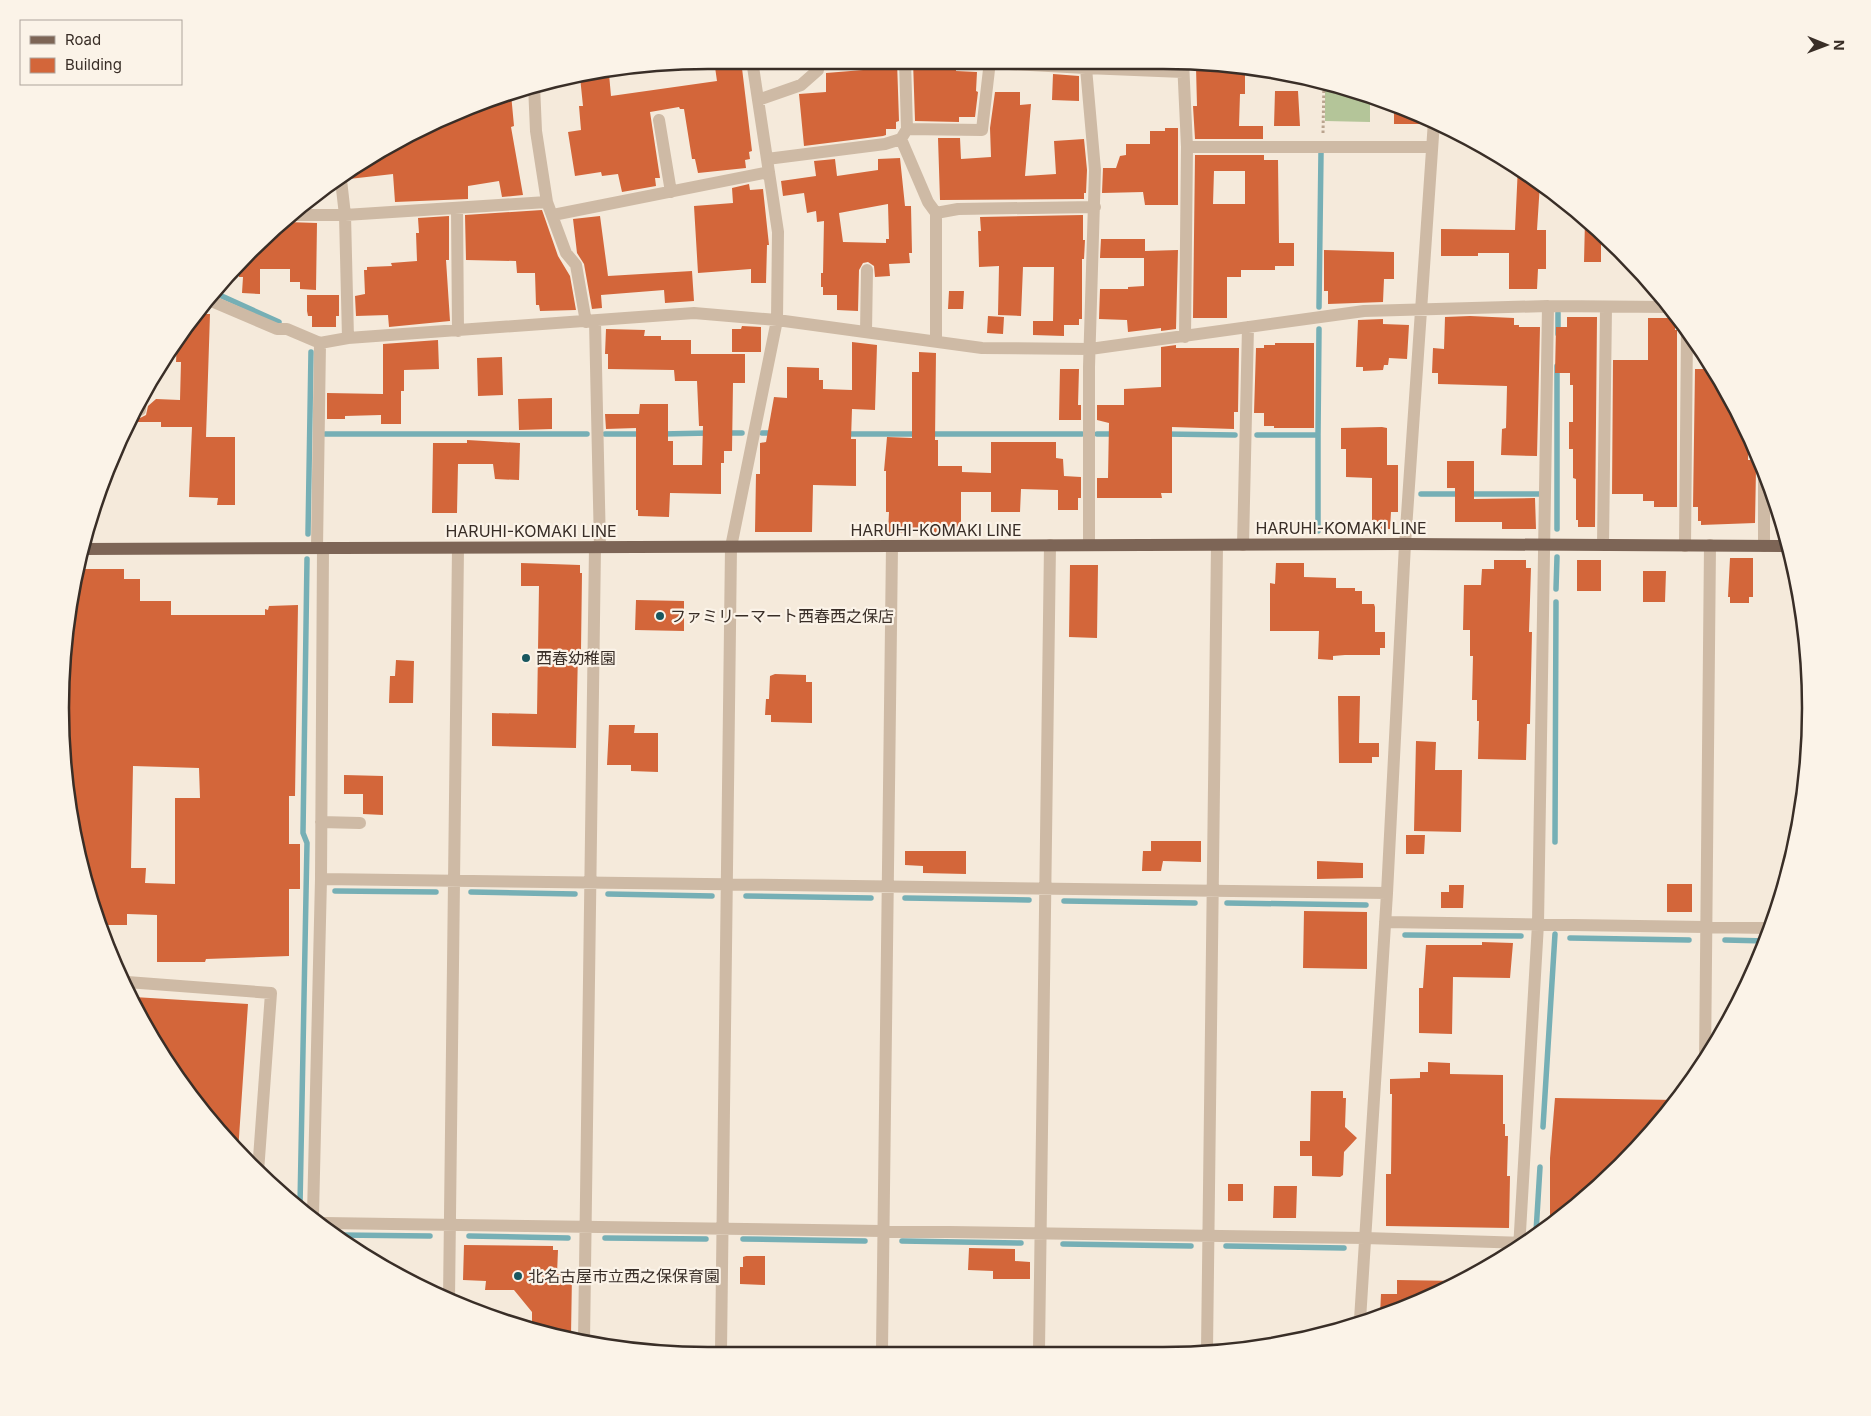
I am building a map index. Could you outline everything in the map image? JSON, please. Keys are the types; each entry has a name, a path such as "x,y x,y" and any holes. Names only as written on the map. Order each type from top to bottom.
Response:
{"main road":[{"name":"HARUHI-KOMAKI LINE","path":"90,549 1405,544 1781,546"}],"street":[{"path":"721,1347 731,547 777,320 778,232 753,69"},
{"path":"905,69 904,134 928,202 936,213 936,341"},
{"path":"553,215 671,192 768,166 885,144 904,134 982,130 989,69"},
{"path":"1086,69 1096,170 1096,207 1091,266 1089,545"},
{"path":"1183,69 1186,148 1185,337"},
{"path":"758,100 801,85 818,70"},
{"path":"534,94 536,131 547,202 566,253 576,265 590,322 598,547 584,1335"},
{"path":"659,120 671,192"},
{"path":"1360,1315 1387,893 1405,544 1433,129"},
{"path":"1186,148 1432,147"},
{"path":"342,184 345,215 348,338"},
{"path":"302,215 345,215 547,202"},
{"path":"936,213 958,209 1096,207"},
{"path":"457,208 458,331"},
{"path":"866,332 867,270"},
{"path":"214,302 277,330 286,329 320,343 348,338 694,313 777,320 982,348 1090,349 1364,311 1548,306 1660,307"},
{"path":"1522,1237 1538,924 1548,306"},
{"path":"1603,545 1606,306"},
{"path":"1243,545 1248,328"},
{"path":"1685,546 1687,342"},
{"path":"313,1210 321,879 320,343"},
{"path":"1764,546 1766,498"},
{"path":"1207,1346 1217,545"},
{"path":"882,1347 892,546"},
{"path":"1039,1347 1050,546"},
{"path":"1704,1048 1710,546"},
{"path":"449,1292 458,548"},
{"path":"321,822 360,823"},
{"path":"321,879 1387,893"},
{"path":"1385,922 1763,928"},
{"path":"131,982 270,993 259,1162"},
{"path":"330,1223 1365,1238 1511,1245"}],"path":[{"path":"1323,146 1324,90"}],"green space":[{"path":"1325,90 1370,104 1370,122 1325,121"}],"building":[{"path":"715,69 742,69 752,151 749,152 750,159 745,160 746,168 698,173 695,159 692,159 684,109 679,107 650,112 660,178 655,178 656,186 622,192 618,174 602,176 601,172 575,176 568,132 581,130 579,106 583,106 580,82 609,77 611,96 717,81"},
{"path":"897,69 899,121 896,122 896,129 886,129 886,135 883,136 804,146 799,94 826,92 826,73"},
{"path":"913,69 956,69 956,71 977,72 976,91 978,92 975,117 959,117 959,122 915,121"},
{"path":"1196,70 1245,74 1245,94 1240,94 1239,126 1263,126 1263,139 1195,139 1193,106 1197,106"},
{"path":"1053,74 1079,76 1079,101 1052,100"},
{"path":"1275,91 1298,91 1300,126 1274,126"},
{"path":"995,92 1020,92 1020,105 1031,104 1025,176 1056,174 1054,141 1084,139 1087,170 1084,199 940,200 938,138 960,138 961,159 991,157 990,128"},
{"path":"512,100 514,126 511,127 523,195 502,197 499,181 468,186 468,199 395,202 393,174 349,179 388,154 425,135 463,117"},
{"path":"1394,112 1423,124 1394,124"},
{"path":"1165,128 1178,128 1178,205 1145,205 1143,192 1102,193 1103,168 1116,168 1120,156 1126,155 1126,144 1150,144 1150,131 1165,131"},
{"path":"1195,155 1264,155 1264,160 1278,160 1279,243 1294,243 1294,266 1275,266 1275,270 1241,270 1241,277 1227,277 1227,318 1193,318","holes":["1214,171 1245,171 1245,204 1213,204"]},
{"path":"900,158 905,206 911,206 912,253 909,253 910,263 889,264 890,276 875,277 874,266 868,262 863,263 859,270 858,311 837,310 837,295 823,295 823,287 821,287 824,221 817,222 816,211 807,213 804,193 783,196 781,181 816,176 814,161 835,159 837,176 878,170 878,159","holes":["888,204 889,239 886,239 886,243 843,242 839,213"]},
{"path":"1518,176 1539,192 1537,230 1546,230 1546,269 1538,269 1537,289 1509,289 1509,253 1478,253 1478,256 1441,256 1441,229 1515,230"},
{"path":"749,184 750,190 763,189 769,245 767,245 766,283 751,283 751,269 698,273 694,206 733,203 732,188"},
{"path":"542,210 558,256 570,276 576,310 540,311 539,305 536,305 535,273 517,273 516,261 466,260 465,215"},
{"path":"1083,215 1083,240 1085,240 1084,259 1082,259 1082,319 1079,319 1079,325 1064,325 1064,336 1033,335 1033,321 1053,321 1054,267 1023,267 1021,316 998,315 999,266 979,267 978,231 981,231 980,217"},
{"path":"449,216 449,260 446,260 450,321 389,327 388,315 356,316 355,296 365,294 364,270 367,270 367,267 392,266 391,263 417,261 416,233 419,233 418,218"},
{"path":"600,216 608,276 692,271 694,301 665,303 664,290 601,295 602,308 592,309 584,264 577,253 573,219"},
{"path":"293,222 317,223 316,290 300,289 300,282 290,282 290,269 260,269 260,294 242,293 243,277 239,277 239,274 256,256"},
{"path":"1585,228 1601,243 1601,262 1584,262"},
{"path":"1101,239 1145,239 1145,251 1178,250 1176,329 1161,331 1161,328 1128,332 1127,320 1099,319 1100,289 1128,289 1128,287 1144,286 1144,258 1100,258"},
{"path":"1324,250 1394,252 1394,279 1384,279 1383,302 1328,304 1328,291 1324,291"},
{"path":"949,291 964,291 963,309 948,309"},
{"path":"307,295 339,295 339,316 336,316 336,327 312,327 312,316 308,316 307,311"},
{"path":"205,314 210,314 206,437 235,437 235,505 217,505 218,498 189,497 192,427 161,427 161,422 137,422 139,418 146,415 148,406 156,399 180,400 181,362 176,362 176,352"},
{"path":"988,316 1004,317 1003,334 987,333"},
{"path":"1445,317 1514,318 1514,325 1519,325 1519,327 1540,327 1537,456 1501,455 1502,429 1506,428 1507,386 1438,384 1438,373 1432,373 1433,348 1444,349"},
{"path":"1567,317 1597,317 1595,527 1578,527 1578,520 1576,520 1576,479 1573,478 1573,449 1569,449 1569,422 1573,422 1573,385 1570,385 1570,373 1555,373 1556,327 1567,327"},
{"path":"1648,318 1669,318 1675,326 1675,330 1677,330 1677,507 1654,507 1654,501 1643,501 1643,494 1612,494 1613,360 1648,360"},
{"path":"1383,319 1383,324 1409,325 1407,359 1389,358 1388,365 1384,365 1383,370 1363,371 1363,367 1356,367 1358,320"},
{"path":"742,326 761,327 761,352 732,352 732,329 741,329"},
{"path":"606,329 645,330 644,336 661,336 661,340 691,340 691,354 745,354 745,383 733,383 732,451 724,451 724,463 721,463 721,494 670,493 669,517 638,516 638,510 636,510 636,428 606,429 605,414 639,414 640,404 668,404 668,441 673,441 673,465 702,465 703,426 699,426 697,381 675,381 674,370 608,369 608,354 605,354"},
{"path":"438,340 439,369 404,370 404,391 401,391 401,424 381,424 381,415 345,416 345,419 327,419 327,393 383,394 383,344"},
{"path":"852,342 877,345 875,410 852,409 851,439 856,439 856,486 813,485 812,532 755,532 756,474 760,474 760,443 766,442 774,397 787,398 787,367 819,368 819,380 823,380 823,389 852,390"},
{"path":"1275,343 1314,343 1314,428 1274,428 1274,426 1264,426 1264,413 1254,413 1256,348 1264,348 1264,345 1275,345"},
{"path":"1176,345 1176,348 1239,348 1238,412 1234,412 1234,429 1172,427 1172,493 1161,493 1162,498 1097,498 1097,478 1108,478 1109,423 1097,420 1097,405 1124,405 1124,389 1161,387 1161,347"},
{"path":"919,352 936,353 935,440 938,440 938,466 962,466 962,472 991,473 991,442 1056,442 1056,458 1063,459 1064,476 1081,477 1081,498 1078,498 1078,510 1058,510 1058,490 1021,489 1020,512 991,512 991,492 961,492 961,533 888,533 889,512 886,512 886,471 884,471 887,437 912,438 912,372 919,372"},
{"path":"502,357 503,395 478,396 477,358"},
{"path":"1060,369 1079,369 1078,405 1081,405 1081,420 1059,420"},
{"path":"1695,369 1705,369 1717,388 1748,451 1748,460 1753,460 1756,469 1755,523 1701,525 1701,521 1698,521 1698,507 1693,507"},
{"path":"552,398 552,429 519,430 518,399"},
{"path":"1341,428 1387,428 1387,465 1398,465 1398,512 1391,512 1390,529 1372,529 1372,478 1346,477 1346,449 1341,449"},
{"path":"467,440 520,443 519,480 495,479 493,464 458,464 457,513 432,513 433,443 467,443"},
{"path":"1447,461 1474,461 1474,499 1535,498 1536,529 1502,529 1502,522 1455,522 1455,488 1447,488"},
{"path":"1730,558 1753,558 1753,597 1749,597 1749,603 1730,603 1730,597 1728,597"},
{"path":"1494,560 1526,560 1526,568 1531,568 1529,632 1532,632 1530,724 1527,724 1526,760 1478,759 1479,721 1477,721 1477,700 1472,700 1473,656 1470,656 1470,630 1463,630 1464,585 1481,585 1482,569 1494,569"},
{"path":"1577,560 1601,560 1601,591 1577,591"},
{"path":"521,563 580,565 580,573 582,573 581,650 578,650 576,748 492,746 492,713 537,714 539,586 521,586"},
{"path":"1276,563 1304,563 1304,577 1336,578 1336,588 1355,588 1355,591 1362,591 1362,604 1374,604 1375,607 1375,632 1385,632 1385,648 1380,648 1380,655 1345,655 1333,656 1333,660 1318,659 1319,631 1270,631 1270,583 1275,584"},
{"path":"1070,565 1098,565 1097,638 1069,637"},
{"path":"84,569 124,569 124,579 140,579 140,601 171,601 171,615 265,615 265,609 268,610 269,606 298,605 295,796 289,796 289,844 300,844 300,889 289,889 289,956 206,959 205,962 157,962 157,915 127,914 127,925 107,925 81,833 74,791 70,750 70,666 74,625","holes":["133,766 199,768 200,798 175,798 175,884 145,883 146,868 131,868"]},
{"path":"1643,571 1666,571 1665,602 1643,602"},
{"name":"ファミリーマート西春西之保店","path":"636,600 684,601 684,631 635,630"},
{"path":"396,660 414,661 413,703 389,703 390,676 395,676"},
{"path":"775,674 806,675 806,682 812,682 812,723 771,722 771,715 765,715 766,699 769,699 770,676"},
{"path":"1338,696 1360,696 1359,743 1379,743 1379,757 1372,757 1372,763 1339,763"},
{"path":"609,725 635,725 634,733 658,733 658,772 631,771 631,765 607,765"},
{"path":"1416,741 1436,742 1435,770 1462,770 1461,832 1414,831"},
{"path":"344,775 383,776 383,815 363,814 363,794 344,794"},
{"path":"1406,835 1425,835 1424,854 1406,854"},
{"path":"1151,841 1201,841 1201,862 1163,861 1161,871 1142,871 1143,851 1151,851"},
{"path":"905,851 966,851 966,874 923,873 923,866 905,865"},
{"path":"1317,861 1363,863 1363,878 1317,879"},
{"path":"1667,884 1692,884 1692,912 1667,912"},
{"path":"1449,885 1464,885 1463,908 1441,908 1441,892 1449,892"},
{"path":"1304,911 1367,912 1367,969 1303,968"},
{"path":"1482,942 1513,943 1510,978 1453,977 1452,1034 1419,1033 1419,988 1423,988 1426,945 1482,945"},
{"path":"138,997 248,1004 239,1142 201,1097 176,1063 154,1028"},
{"path":"1428,1062 1450,1063 1450,1074 1503,1075 1503,1124 1505,1124 1505,1136 1508,1136 1507,1176 1510,1176 1509,1228 1386,1226 1386,1174 1391,1174 1392,1094 1390,1094 1390,1079 1420,1078 1420,1072 1428,1072"},
{"path":"1311,1091 1343,1091 1343,1098 1346,1098 1345,1127 1357,1138 1344,1152 1343,1175 1340,1177 1312,1176 1312,1156 1300,1156 1300,1141 1310,1141"},
{"path":"1555,1098 1668,1100 1615,1160 1584,1189 1550,1216 1550,1158"},
{"path":"1228,1184 1243,1184 1243,1201 1228,1201"},
{"path":"1274,1186 1297,1186 1296,1218 1273,1218"},
{"name":"北名古屋市立西之保保育園","path":"464,1245 553,1246 553,1250 558,1250 557,1274 572,1274 571,1332 532,1322 532,1312 514,1290 485,1290 486,1281 463,1280"},
{"path":"969,1248 1015,1249 1015,1261 1030,1262 1030,1279 993,1279 993,1271 968,1270"},
{"path":"765,1256 765,1285 740,1284 740,1267 743,1267 743,1257"},
{"path":"1397,1280 1446,1281 1408,1299 1380,1309 1381,1294 1397,1294"}],"waterway":[{"path":"1319,307 1321,153"},
{"path":"220,295 279,322"},
{"path":"1558,313 1558,334"},
{"path":"1318,435 1319,329"},
{"path":"308,534 311,352"},
{"path":"1557,366 1557,529"},
{"path":"662,434 710,433"},
{"path":"725,433 742,433"},
{"path":"762,433 775,433"},
{"path":"325,434 587,434"},
{"path":"605,434 643,434"},
{"path":"844,434 918,434"},
{"path":"929,434 1082,434"},
{"path":"1097,434 1115,434"},
{"path":"1164,434 1235,435"},
{"path":"1257,435 1318,435 1318,531"},
{"path":"1421,494 1541,494"},
{"path":"1556,589 1557,557"},
{"path":"300,1200 307,843 303,833 307,559"},
{"path":"1555,842 1556,602"},
{"path":"335,891 436,892"},
{"path":"471,892 575,894"},
{"path":"608,894 712,896"},
{"path":"746,896 871,898"},
{"path":"905,898 1029,900"},
{"path":"1064,901 1195,903"},
{"path":"1227,903 1366,905"},
{"path":"1543,1127 1555,934"},
{"path":"1405,935 1521,936"},
{"path":"1570,938 1689,940"},
{"path":"1725,940 1758,941"},
{"path":"1536,1227 1540,1167"},
{"path":"346,1235 430,1236"},
{"path":"469,1236 568,1238"},
{"path":"605,1238 706,1239"},
{"path":"743,1239 865,1241"},
{"path":"902,1241 1021,1243"},
{"path":"1063,1244 1191,1246"},
{"path":"1226,1246 1344,1248"}],"place":[{"name":"ファミリーマート西春西之保店","path":"660,616"},
{"name":"西春幼稚園","path":"526,658"},
{"name":"北名古屋市立西之保保育園","path":"518,1276"}]}
